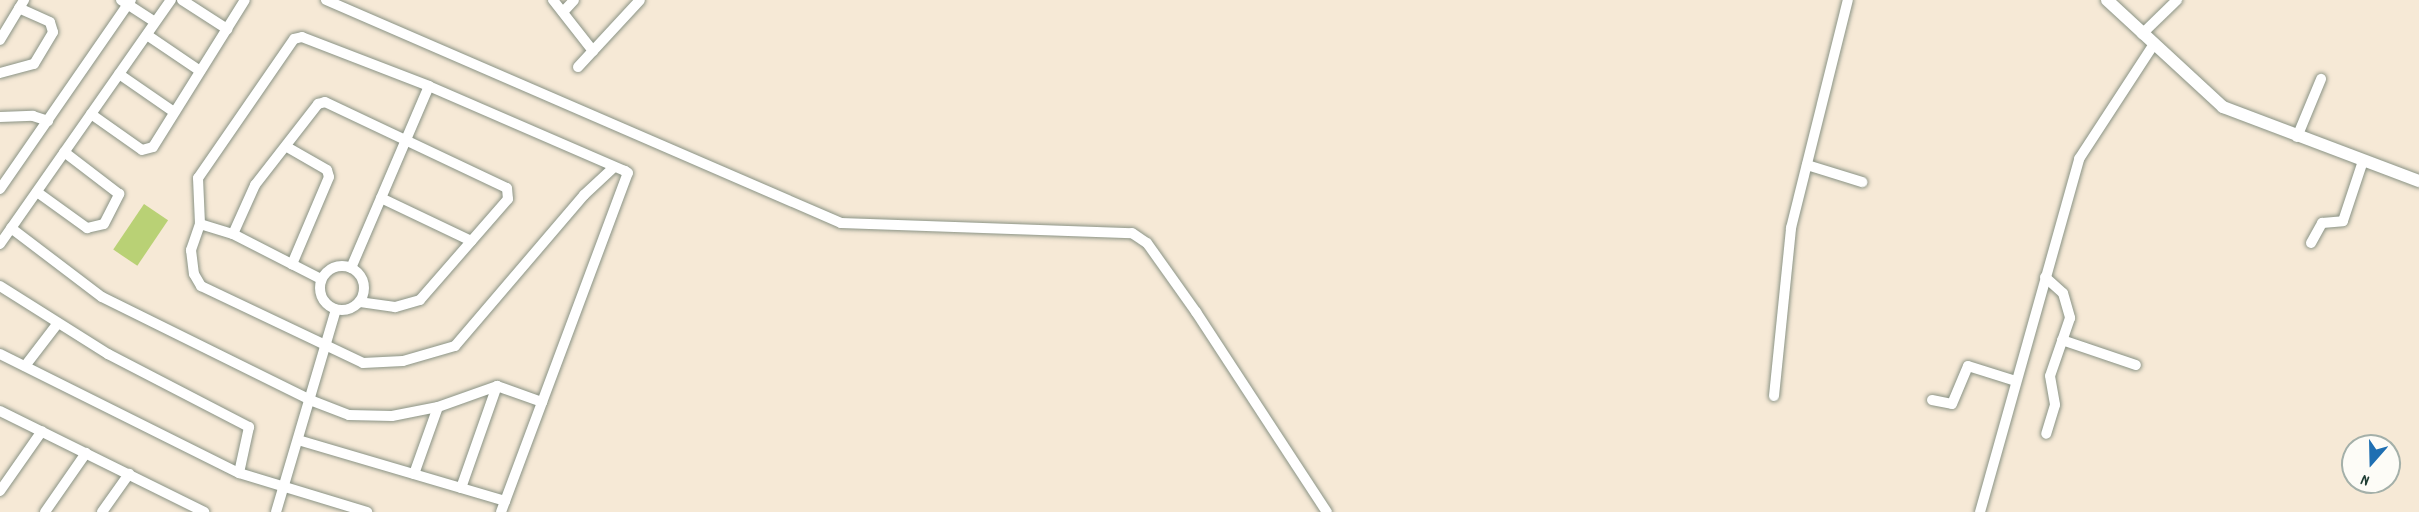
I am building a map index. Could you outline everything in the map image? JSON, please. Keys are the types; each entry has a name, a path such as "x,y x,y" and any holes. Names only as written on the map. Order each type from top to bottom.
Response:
{"street":[{"path":"0,244 171,0"},
{"path":"182,0 227,29"},
{"path":"91,114 148,151 245,0"},
{"path":"327,0 841,223 1132,233 1147,243 1196,312 1327,512"},
{"path":"553,0 593,51"},
{"path":"563,12 574,0"},
{"path":"578,67 640,0"},
{"path":"1774,396 1791,228 1848,0"},
{"path":"2107,0 2223,107 2297,137 2419,181"},
{"path":"2142,34 2177,0"},
{"path":"1,186 48,121 127,1 155,22"},
{"path":"0,40 21,4 50,22 53,32 34,64 0,73"},
{"path":"147,35 200,71"},
{"path":"501,512 629,177 614,167 429,86 310,38 294,39 198,178 200,224 191,250 194,274 201,286 325,347 363,363 403,361 455,346 584,195 614,167"},
{"path":"1980,512 2081,154 2154,44"},
{"path":"119,74 174,112"},
{"path":"2297,137 2321,79"},
{"path":"351,268 429,86"},
{"path":"233,234 255,185 287,147 318,104 325,102 406,139 454,166 507,188 508,199 420,300 395,308 360,302"},
{"path":"0,117 33,116 48,121"},
{"path":"287,147 327,170 329,177 292,264"},
{"path":"37,192 87,228 104,224 118,194 64,152"},
{"path":"2310,243 2322,223 2343,221 2363,161"},
{"path":"1807,165 1862,182"},
{"path":"381,198 471,241"},
{"path":"200,224 233,234 321,279"},
{"path":"11,228 102,297 310,400 349,415 392,416 438,407 497,386 542,402"},
{"path":"351,268 364,283 360,302 349,310 336,310 322,297 321,279 329,270 351,268"},
{"path":"2045,277 2061,291 2069,305 2070,318 2049,379 2055,405 2046,434"},
{"path":"0,286 108,354 249,427 239,473"},
{"path":"276,512 336,310"},
{"path":"25,366 58,323"},
{"path":"2062,340 2136,365"},
{"path":"0,354 239,473 282,489 367,512"},
{"path":"1932,400 1952,404 1968,366 2016,381"},
{"path":"461,488 497,386"},
{"path":"414,474 438,407"},
{"path":"0,411 204,512"},
{"path":"0,491 42,431"},
{"path":"298,440 505,501"},
{"path":"45,512 86,453"},
{"path":"102,512 129,474"}],"green space":[{"path":"144,204 168,220 137,266 113,250"}]}
